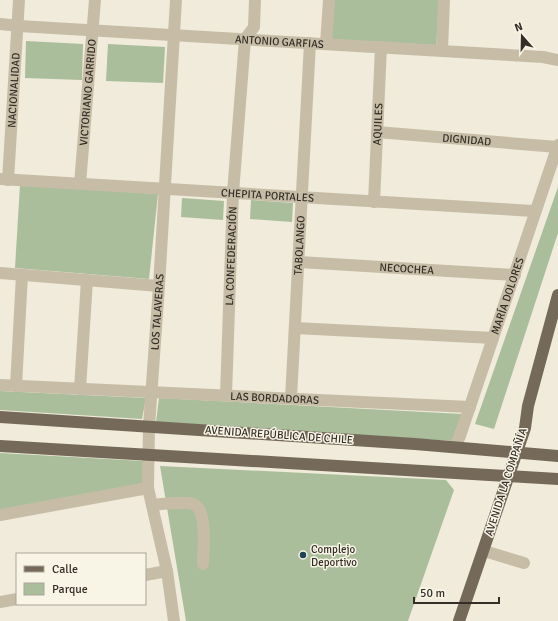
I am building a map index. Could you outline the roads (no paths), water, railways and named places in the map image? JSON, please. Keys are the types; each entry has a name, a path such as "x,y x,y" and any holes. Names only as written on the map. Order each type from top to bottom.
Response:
{"main road":[{"name":"AVENIDA LA COMPAÑÍA","path":"459,621 525,428 528,406 558,296"},
{"name":"AVENIDA REPÚBLICA DE CHILE","path":"0,417 455,447 558,456"},
{"path":"0,446 558,479"}],"street":[{"name":"NACIONALIDAD","path":"4,179 19,26 20,0"},
{"name":"VICTORIANO GARRIDO","path":"80,184 95,0"},
{"name":"LOS TALAVERAS","path":"174,621 167,571 148,488 149,426 176,0"},
{"name":"LA CONFEDERACIÓN","path":"226,395 233,193 245,39 254,27 255,0"},
{"path":"326,44 330,0"},
{"path":"442,50 444,0"},
{"name":"ANTONIO GARFIAS","path":"0,24 442,50 544,57 558,60"},
{"name":"TABOLANGO","path":"291,398 310,43"},
{"name":"AQUILES","path":"374,202 381,47"},
{"name":"DIGNIDAD","path":"377,132 558,146"},
{"name":"MARÍA DOLORES","path":"455,447 515,275 534,211 558,146"},
{"name":"CHEPITA PORTALES","path":"4,179 534,211"},
{"name":"NECOCHEA","path":"299,262 515,275"},
{"path":"0,273 159,286"},
{"path":"16,386 22,275"},
{"path":"80,389 87,280"},
{"path":"295,328 493,338"},
{"name":"LAS BORDADORAS","path":"0,385 470,407"},
{"path":"0,515 148,488"},
{"path":"152,505 193,504 200,509 203,518 203,564"},
{"path":"484,551 524,563"},
{"path":"146,576 167,571"},
{"path":"0,602 16,599"}],"place":[{"name":"Complejo Deportivo","path":"303,555"}]}
